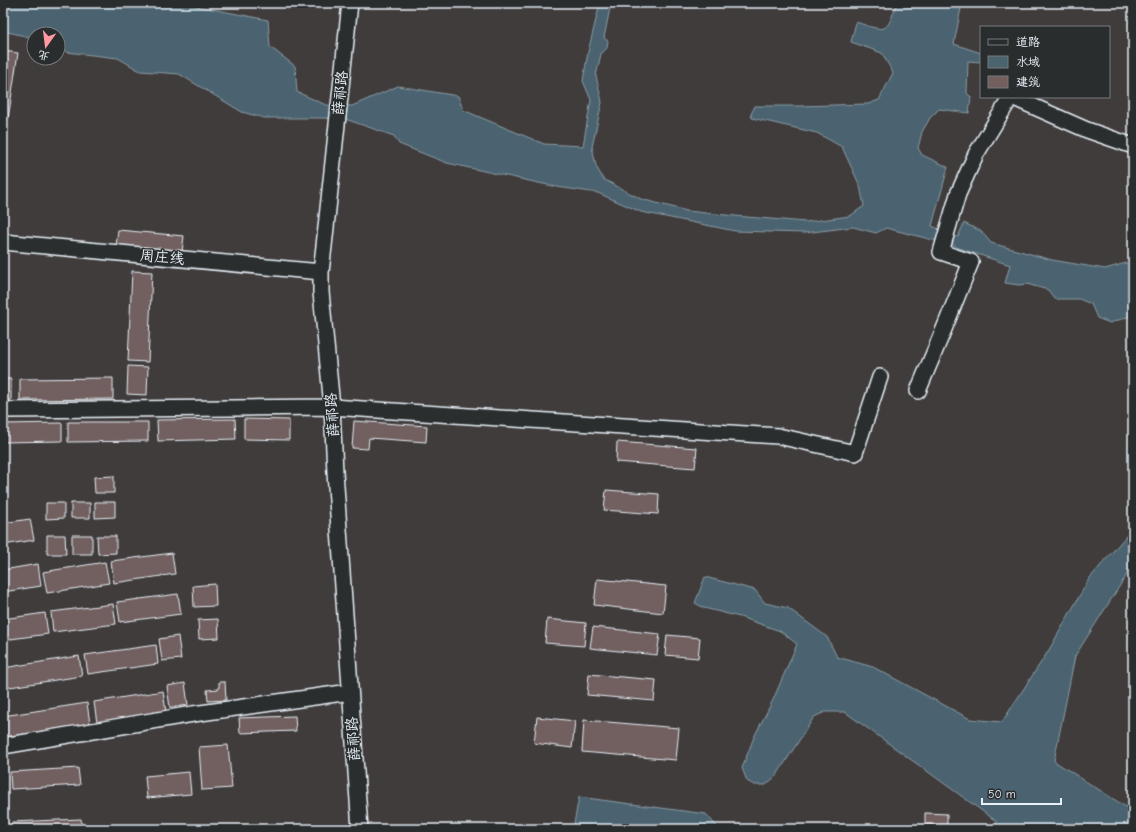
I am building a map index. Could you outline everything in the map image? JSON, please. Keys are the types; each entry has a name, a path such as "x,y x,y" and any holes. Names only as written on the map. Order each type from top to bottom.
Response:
{"street":[{"name":"薛祁路","path":"350,3 321,272 321,292 332,407 335,472 360,829"},
{"path":"918,391 971,262 941,252 958,194 976,154 1011,98"},
{"path":"1014,98 1087,130 1133,146"},
{"name":"周庄线","path":"3,242 321,272"},
{"path":"3,410 332,407 778,436 855,453 880,377"},
{"path":"3,746 193,714 350,692"}],"water":[{"path":"3,3 188,3 191,5 268,20 270,47 295,66 297,92 326,105 352,106 398,86 458,96 463,110 544,144 583,146 591,100 583,81 588,52 600,3 611,3 604,38 608,41 607,48 601,54 596,76 602,102 592,147 596,166 603,179 641,199 687,211 806,222 850,216 864,206 860,186 842,147 817,133 752,118 751,114 755,106 868,104 879,100 893,73 882,53 851,42 856,22 874,28 884,28 890,20 897,3 962,3 954,44 980,53 980,62 968,61 967,93 971,97 969,113 939,109 930,118 922,132 918,148 922,155 948,167 932,226 958,237 964,223 981,231 991,243 1052,260 1105,269 1133,261 1133,315 1110,323 1097,318 1091,304 1079,299 1055,299 1048,290 1027,284 1019,285 1005,283 1010,265 956,247 950,242 937,241 886,228 876,233 853,227 804,233 735,231 641,212 598,193 557,187 447,163 399,144 394,136 348,120 324,118 264,118 242,112 179,74 140,71 118,58 66,52 66,26 26,26 26,36 3,31"},
{"path":"1133,528 1133,565 1075,656 1054,761 1126,807 1133,809 1133,829 997,829 996,821 845,712 825,712 814,717 777,775 766,785 754,785 747,781 742,768 754,737 773,700 797,644 780,631 740,617 704,608 695,603 705,577 755,590 765,603 788,608 827,637 837,657 873,667 970,719 1002,722 1049,650 1089,579"},
{"path":"579,797 706,814 719,829 573,829"}],"building":[{"path":"3,51 18,53 3,152"},
{"path":"118,230 184,236 182,252 116,246"},
{"path":"132,271 152,272 148,362 128,361"},
{"path":"128,366 148,367 147,395 127,394"},
{"path":"113,378 113,399 20,400 20,379"},
{"path":"3,379 11,379 11,400 3,400"},
{"path":"235,419 236,439 158,441 157,420"},
{"path":"244,419 289,420 289,440 244,439"},
{"path":"354,421 427,426 426,442 369,438 368,449 352,448"},
{"path":"68,422 148,422 148,441 68,442"},
{"path":"62,423 62,441 3,442 3,424"},
{"path":"617,442 697,448 695,468 616,462"},
{"path":"114,476 114,493 95,493 94,477"},
{"path":"606,490 659,494 658,514 604,510"},
{"path":"95,502 115,502 115,517 95,518"},
{"path":"46,503 64,503 64,518 46,519"},
{"path":"71,503 90,503 90,518 71,518"},
{"path":"30,519 34,540 3,545 3,523"},
{"path":"47,535 65,535 66,554 47,554"},
{"path":"72,535 92,535 92,554 72,554"},
{"path":"97,536 116,536 116,553 98,554"},
{"path":"172,553 175,574 114,583 111,561"},
{"path":"105,562 109,583 47,593 43,572"},
{"path":"38,564 41,586 3,592 3,570"},
{"path":"597,579 666,586 663,613 594,605"},
{"path":"215,584 216,606 194,607 193,586"},
{"path":"178,594 181,614 120,622 117,602"},
{"path":"113,604 116,624 53,632 51,612"},
{"path":"45,613 48,634 3,640 3,619"},
{"path":"218,619 219,638 199,639 198,620"},
{"path":"547,619 586,623 584,646 545,643"},
{"path":"593,627 660,634 657,655 590,648"},
{"path":"667,635 700,638 698,658 665,655"},
{"path":"178,636 181,659 162,661 159,639"},
{"path":"156,645 158,664 88,674 85,655"},
{"path":"79,656 82,676 3,688 3,668"},
{"path":"589,674 656,680 654,701 587,695"},
{"path":"219,682 225,682 226,700 208,701 207,690 219,689"},
{"path":"185,683 188,705 170,708 167,686"},
{"path":"163,691 166,712 97,723 94,702"},
{"path":"87,703 90,724 3,737 3,716"},
{"path":"295,716 296,731 240,733 239,718"},
{"path":"537,717 575,721 572,748 534,743"},
{"path":"584,720 679,728 676,760 582,752"},
{"path":"228,745 232,788 202,790 199,747"},
{"path":"78,768 80,785 11,789 10,772"},
{"path":"189,772 191,794 147,798 145,776"},
{"path":"925,813 947,814 947,825 925,825"},
{"path":"81,819 82,829 12,829 12,822"}]}
